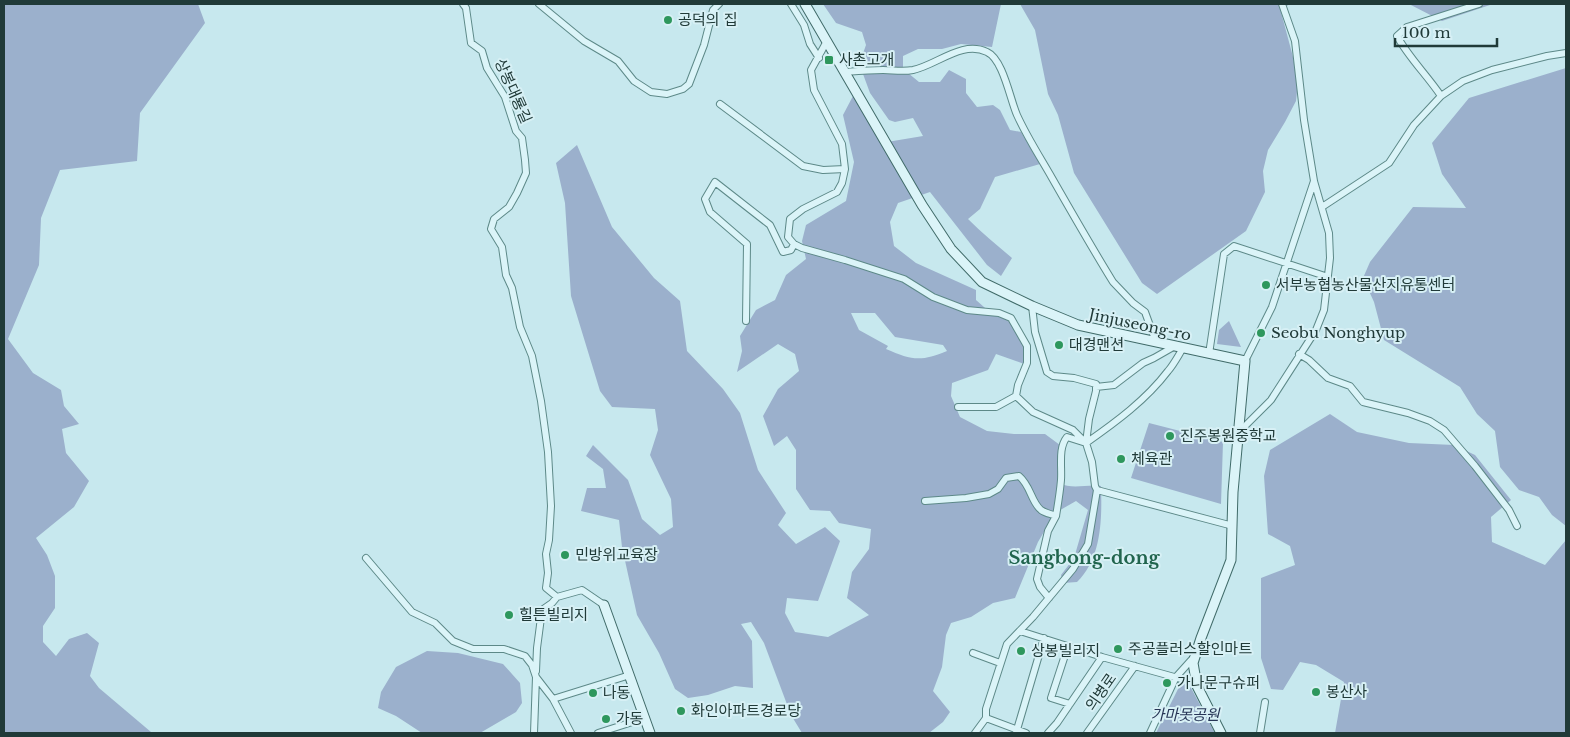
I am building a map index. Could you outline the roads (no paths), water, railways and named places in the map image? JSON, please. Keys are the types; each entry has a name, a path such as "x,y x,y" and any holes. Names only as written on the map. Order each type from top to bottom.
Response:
{"main road":[{"name":"Jinjuseong-ro","path":"805,4 922,205 951,249 982,282 1078,326 1245,361"},
{"path":"1221,733 1198,686 1193,663 1231,560 1233,492 1245,361"},
{"path":"604,604 650,733"}],"street":[{"path":"463,4 466,8 471,43 482,51 487,68 505,97 516,131 522,138 526,173 509,206 494,219 491,229 502,247 506,276 512,288 520,327 532,356 541,401 548,452 551,506 549,540 546,554 548,572 546,588 557,597"},
{"path":"539,4 584,41 618,61 634,81 651,92 667,94 683,89 689,84 704,45 713,10 720,4"},
{"path":"791,4 804,25 810,44 819,58"},
{"path":"1238,434 1270,400 1316,330 1324,310 1330,258 1329,233 1314,181 1304,120 1295,41 1282,4"},
{"path":"1441,96 1430,79 1403,47 1397,36 1406,27 1479,4"},
{"path":"827,42 811,70 814,90 842,144 845,169 842,183 837,192 803,209 790,219 788,237 794,244 802,248 904,279 932,297 967,310 999,313 1011,318 1027,346 1027,363 1018,385 1016,396"},
{"path":"845,72 861,70 905,71 940,60 964,48 976,48 988,52 996,59 1010,90 1010,100 1024,129 1113,282 1133,303 1145,312 1156,342"},
{"path":"1322,207 1389,163 1414,125 1441,96 1463,81 1492,70 1566,53"},
{"path":"720,104 803,166 823,170 845,169"},
{"path":"1245,361 1272,306 1314,181"},
{"path":"746,322 746,244 710,212 705,199 715,182 770,225 783,252 791,250 794,244"},
{"path":"1209,354 1224,254 1234,246 1328,277"},
{"path":"975,733 986,718 986,709 1007,644 1073,569 1088,544 1097,490 1092,462 1086,443 1096,384 1074,378 1053,376 1047,372 1035,332 1032,306"},
{"path":"1096,387 1114,385 1128,376 1135,368 1179,347"},
{"path":"1086,443 1118,421 1144,398 1168,371 1179,347"},
{"path":"1299,354 1309,360 1328,378 1350,386 1362,402 1408,412 1430,421 1444,430 1509,510 1517,526"},
{"path":"958,407 996,407 1016,396"},
{"path":"1016,396 1033,412 1073,430 1086,443"},
{"path":"1049,598 1040,587 1037,579 1048,531 1056,516 1064,441 1067,437 1086,443"},
{"path":"925,501 989,494 998,489 1006,478 1019,476 1027,483 1040,510 1056,516"},
{"path":"1097,490 1233,526"},
{"path":"366,558 412,612 435,623 454,641 473,649 504,649 525,656 571,733"},
{"path":"534,733 537,648 542,610 557,597 582,590 604,604"},
{"path":"1020,631 1196,683 1198,686"},
{"path":"1017,732 1044,638"},
{"path":"1068,646 1051,698 1070,704"},
{"path":"974,653 1000,664"},
{"path":"1048,733 1102,656"},
{"path":"1150,733 1176,677 1195,656"},
{"name":"의병로","path":"1088,733 1135,666"},
{"path":"552,699 630,675"},
{"path":"1260,733 1265,702"},
{"path":"598,733 645,718"},
{"path":"986,718 1017,732 1026,733"}],"place":[{"name":"공덕의 집","path":"668,20"},
{"name":"사촌고개","path":"829,60"},
{"name":"서부농협농산물산지유통센터","path":"1266,285"},
{"name":"Seobu Nonghyup","path":"1261,333"},
{"name":"대경맨션","path":"1059,345"},
{"name":"진주봉원중학교","path":"1170,436"},
{"name":"체육관","path":"1121,459"},
{"name":"민방위교육장","path":"565,555"},
{"name":"힐튼빌리지","path":"509,615"},
{"name":"주공플러스할인마트","path":"1118,649"},
{"name":"상봉빌리지","path":"1021,651"},
{"name":"가나문구슈퍼","path":"1167,683"},
{"name":"봉산사","path":"1316,692"},
{"name":"나동","path":"593,693"},
{"name":"화인아파트경로당","path":"681,711"},
{"name":"가동","path":"606,719"}],"district":[{"name":"Sangbong-dong","path":"1084,558"}],"park label":[{"name":"가마못공원","path":"1185,715"}]}
